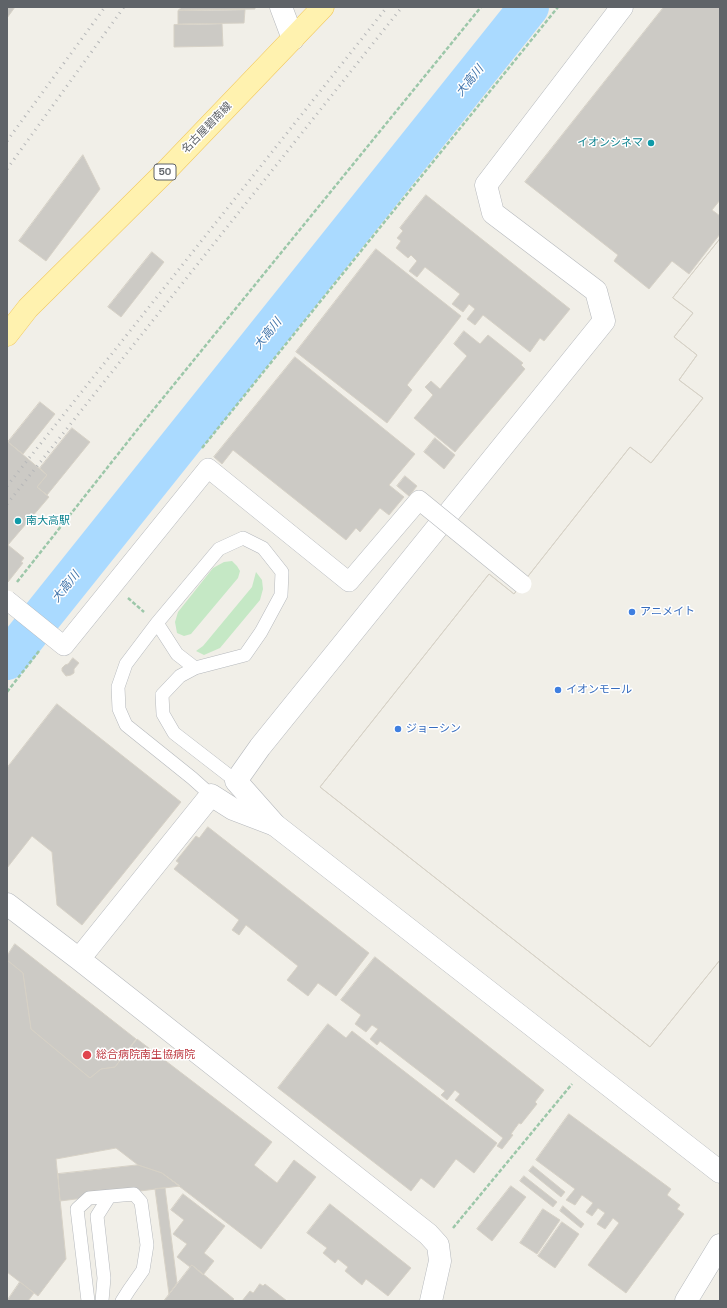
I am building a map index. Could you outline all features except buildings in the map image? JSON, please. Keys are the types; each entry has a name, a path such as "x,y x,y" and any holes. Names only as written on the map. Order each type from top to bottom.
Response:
{"main road":[{"name":"名古屋碧南線","path":"7,335 28,308 165,172 323,7"}],"street":[{"path":"282,7 293,39"},
{"path":"622,7 486,184 493,213 596,291 604,321 265,741 236,781 275,824 720,1172"},
{"path":"7,600 64,646 208,468 349,582 419,500 522,584"},
{"path":"80,959 211,795 233,809 275,824"},
{"path":"7,904 80,959 428,1234 438,1245 440,1260 431,1301"},
{"path":"686,1301 720,1245"}],"lane":[{"path":"211,795 126,724 119,709 118,688 126,664 157,623 219,549 243,538 263,548 282,572 281,595 261,632 245,655 195,668 180,676 162,695 163,714 174,733 236,781"},
{"path":"157,623 177,654 195,668"},
{"path":"88,1301 77,1209 89,1198 134,1194 140,1202 147,1245 143,1270 122,1301"},
{"path":"102,1301 104,1278 97,1216 109,1197"}],"path":[{"path":"17,583 141,425 481,7"},
{"path":"202,448 558,7"},
{"path":"124,595 157,623"},
{"path":"7,692 41,649"},
{"path":"438,1245 586,1066"}],"green space":[{"path":"232,561 240,571 238,578 191,634 184,636 177,633 175,622 178,612 213,568 224,562"},
{"path":"256,572 262,580 263,589 260,600 220,648 204,655 196,651 203,646 252,587"}],"waterway":[{"name":"大高川","path":"7,660 529,7"}],"railway":[{"path":"7,141 105,7"},
{"path":"7,169 124,7"},
{"path":"7,486 387,7"},
{"path":"7,504 402,7"}],"place":[{"name":"イオンシネマ","path":"651,143"},
{"name":"南大高駅","path":"18,521"},
{"name":"アニメイト","path":"632,612"},
{"name":"イオンモール","path":"558,690"},
{"name":"ジョーシン","path":"398,729"},
{"name":"総合病院南生協病院","path":"87,1055"}]}
